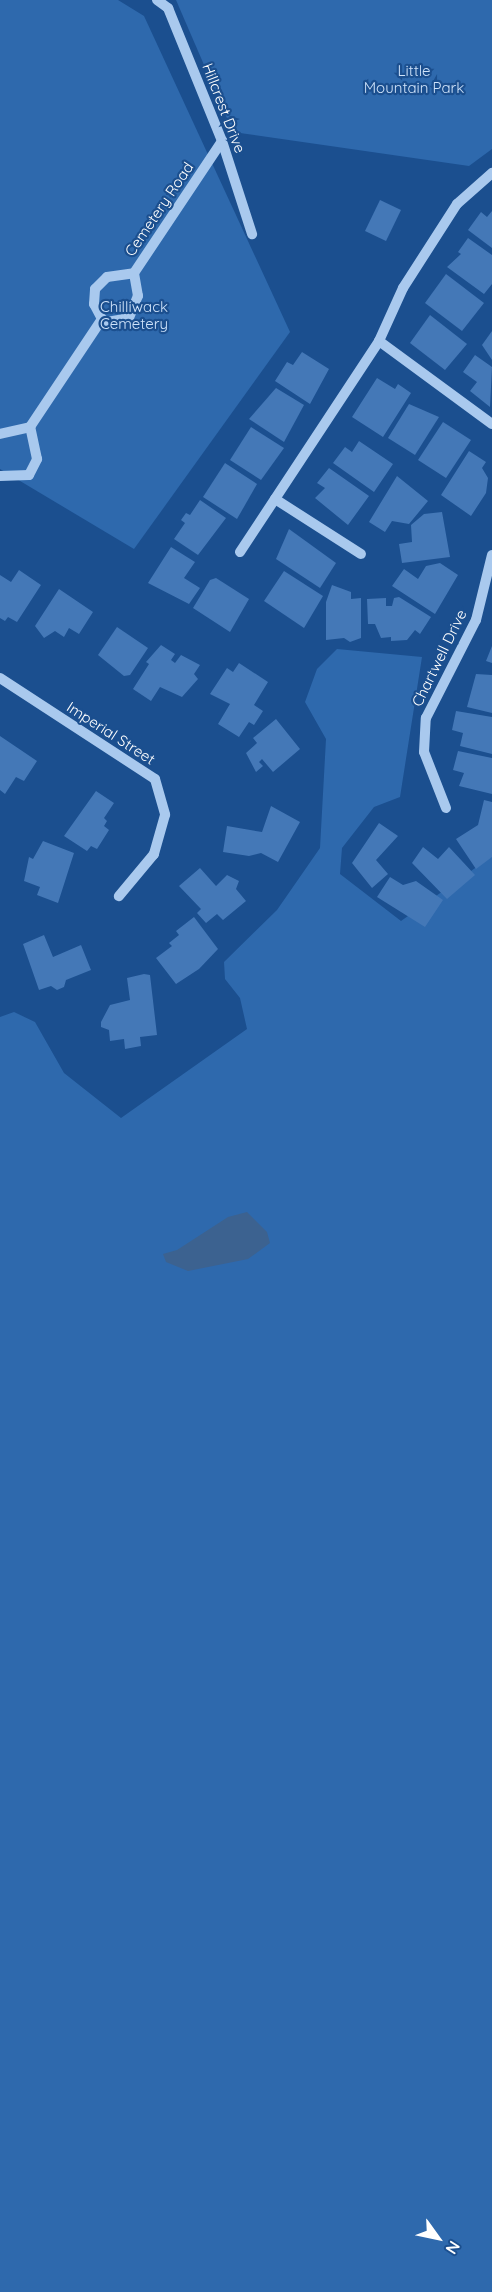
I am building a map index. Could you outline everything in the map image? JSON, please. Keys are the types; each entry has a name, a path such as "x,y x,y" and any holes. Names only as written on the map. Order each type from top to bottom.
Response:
{"street":[{"name":"Hillcrest Drive","path":"157,0 168,8 222,141 252,234"},
{"name":"Cemetery Road","path":"102,319 107,322 129,318 138,296 134,273 222,141"},
{"path":"240,552 379,341 404,288 457,204 492,173"},
{"path":"0,434 30,427 102,319 94,303 95,289 107,277 134,273"},
{"path":"379,341 492,424"},
{"path":"0,476 29,475 37,459 30,427"},
{"path":"275,499 361,554"},
{"name":"Chartwell Drive","path":"446,808 424,752 426,718 476,620 492,555"},
{"name":"Imperial Street","path":"0,678 155,779 165,815 154,855 119,896"}],"green space":[{"name":"Chilliwack Cemetery","path":"0,0 118,0 144,16 290,332 134,549 0,469"},
{"name":"Little Mountain Park","path":"176,0 492,0 492,149 469,166 233,132"},
{"path":"337,649 422,657 400,797 374,807 342,848 340,874 401,921 492,856 492,2292 0,2292 0,1017 14,1012 35,1022 64,1073 121,1118 247,1029 240,998 225,979 224,962 277,910 320,848 326,739 305,702 317,669"}],"shaded area":[{"path":"247,1212 267,1232 270,1243 248,1259 188,1271 166,1262 163,1254 177,1250 228,1217"}],"building":[{"path":"380,200 401,210 386,241 365,231"},
{"path":"492,211 492,248 468,230 481,212 487,217"},
{"path":"468,238 492,255 492,284 484,294 447,267 461,254 458,252"},
{"path":"446,274 484,303 462,331 425,303"},
{"path":"430,315 467,344 445,370 410,343"},
{"path":"492,331 492,360 482,345"},
{"path":"302,352 329,369 310,404 275,381 287,362 293,365"},
{"path":"475,355 492,367 490,407 470,391 477,382 463,372"},
{"path":"377,378 395,389 398,384 411,393 383,437 352,417"},
{"path":"276,388 304,405 284,442 249,419"},
{"path":"409,404 439,417 415,455 388,438"},
{"path":"443,422 471,440 446,478 418,460"},
{"path":"251,427 284,448 261,480 230,460"},
{"path":"359,441 393,464 374,492 333,463 345,447 352,452"},
{"path":"469,451 486,462 482,468 488,478 486,493 471,516 441,495"},
{"path":"225,463 257,484 237,519 203,497"},
{"path":"329,468 369,496 348,525 315,498 325,488 317,483"},
{"path":"397,476 428,501 409,524 392,521 385,532 369,522"},
{"path":"200,500 226,518 198,555 174,539 185,523 181,520 186,513 190,515"},
{"path":"442,512 450,557 402,563 399,544 412,542 411,525 424,514"},
{"path":"289,529 336,563 320,588 276,559"},
{"path":"171,547 195,562 184,578 200,588 189,604 148,583"},
{"path":"440,563 458,575 435,614 392,586 404,569 418,579 426,566"},
{"path":"19,570 41,585 17,622 8,617 5,621 0,618 0,575 11,582"},
{"path":"284,571 323,596 304,628 264,601"},
{"path":"216,578 249,599 230,632 193,608 210,580"},
{"path":"332,585 351,592 351,599 361,598 361,638 350,642 344,638 326,640 326,602"},
{"path":"59,589 93,612 79,634 69,628 64,637 55,631 44,638 35,626"},
{"path":"399,597 431,617 420,634 415,630 407,640 391,641 391,637 381,638 375,624 368,624 367,599 386,598 386,606 392,606 394,598"},
{"path":"117,627 148,648 130,675 124,676 98,655"},
{"path":"161,645 175,654 171,660 175,663 181,655 200,665 194,674 198,679 182,697 160,687 151,701 133,689 149,664 146,662"},
{"path":"492,646 492,663 486,661"},
{"path":"239,663 268,682 254,705 263,711 254,725 249,722 239,737 218,724 230,704 210,694 227,668 233,672"},
{"path":"476,674 492,675 492,713 467,707"},
{"path":"456,711 492,717 492,754 460,746 463,733 452,730"},
{"path":"276,719 300,749 273,772 262,759 259,762 263,766 256,772 246,753 257,743 253,738"},
{"path":"0,736 37,761 24,781 16,777 5,794 0,790"},
{"path":"458,751 492,758 492,794 459,786 464,773 453,770"},
{"path":"96,791 114,803 104,818 107,821 104,826 109,830 97,849 91,846 87,851 64,836"},
{"path":"484,800 492,802 492,857 476,869 456,839 478,825"},
{"path":"271,806 300,822 278,862 261,853 249,856 223,852 227,826 262,832"},
{"path":"379,823 398,836 376,860 388,874 372,888 352,863"},
{"path":"43,841 74,853 58,903 37,895 40,887 24,881 29,857 33,859"},
{"path":"423,847 438,859 449,847 475,875 447,899 412,863"},
{"path":"200,868 216,886 227,875 239,881 236,889 246,901 223,920 217,914 206,923 197,913 201,909 179,886"},
{"path":"390,877 403,885 416,881 443,900 425,927 377,897"},
{"path":"194,917 218,949 199,969 176,984 156,958 172,946 169,943 179,935 176,931"},
{"path":"44,935 53,957 81,945 91,970 66,980 64,987 57,990 51,986 39,990 23,944"},
{"path":"150,975 157,1035 140,1037 141,1046 125,1049 124,1039 110,1041 109,1030 101,1027 101,1022 110,1005 130,1000 127,978"}]}
